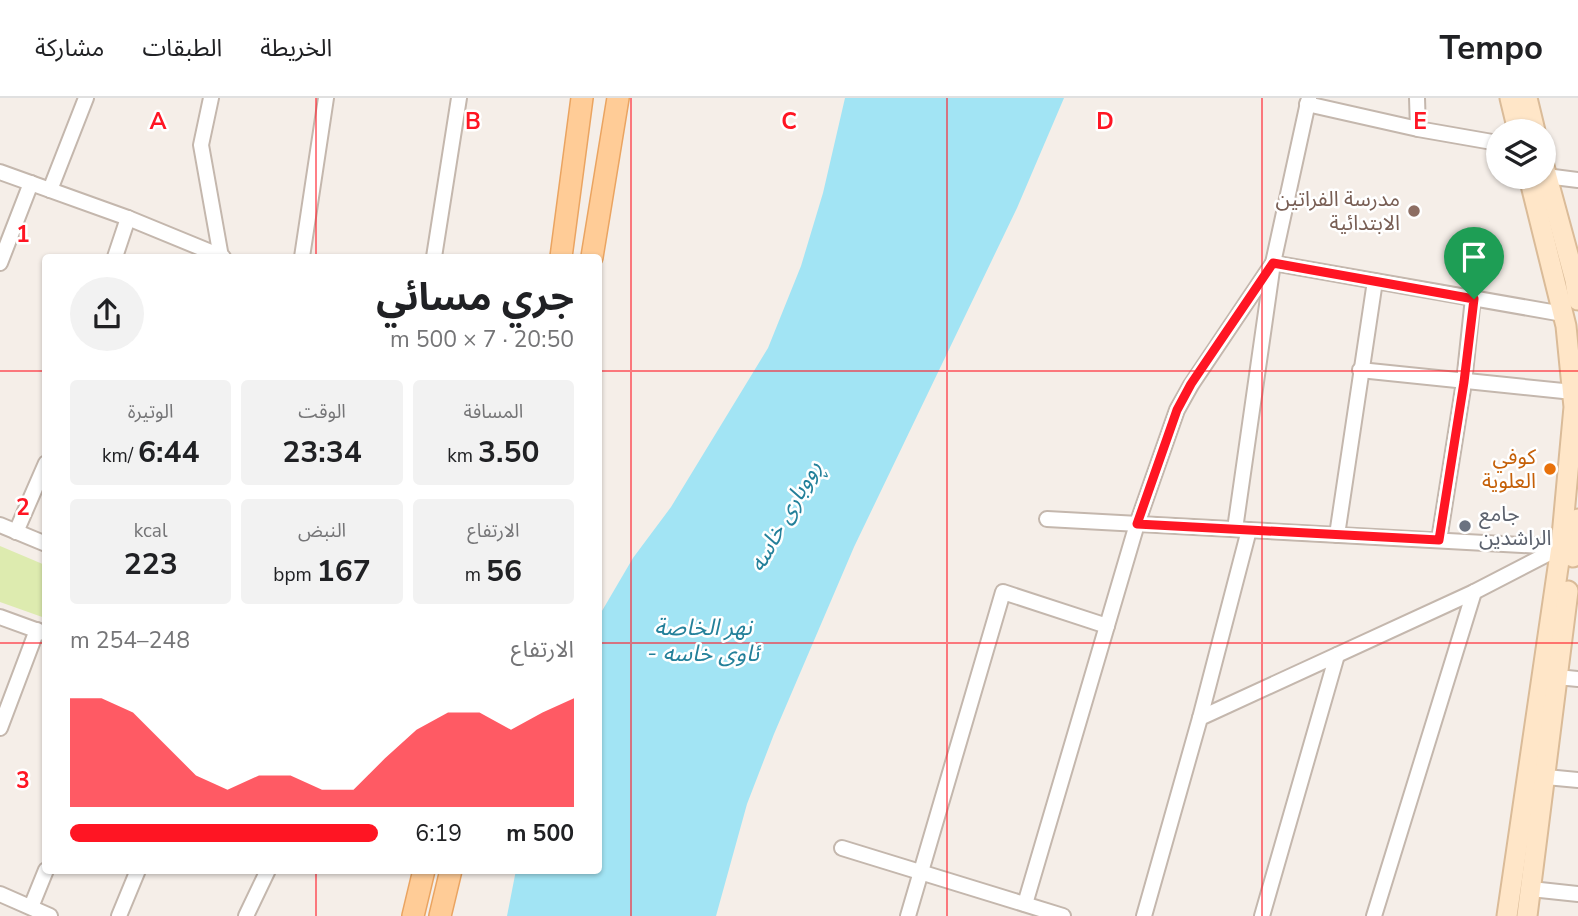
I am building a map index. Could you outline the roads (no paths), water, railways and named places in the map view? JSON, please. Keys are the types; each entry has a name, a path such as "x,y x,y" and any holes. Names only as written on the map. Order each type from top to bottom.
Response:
{"main road":[{"path":"561,254 582,98"},
{"path":"592,254 618,98"},
{"path":"579,121 613,126"},
{"path":"571,180 604,185"},
{"path":"413,916 423,874"},
{"path":"440,916 450,874"}],"street":[{"path":"50,190 86,98"},
{"path":"211,98 201,145 221,254"},
{"path":"302,254 326,98"},
{"path":"434,254 459,98"},
{"path":"1418,98 1418,129"},
{"path":"1510,98 1515,119"},
{"path":"1527,98 1532,119"},
{"path":"1144,916 1200,718 1242,530 1273,263 1308,101 1418,129 1486,141"},
{"path":"0,172 128,218 215,254"},
{"path":"1556,176 1578,180"},
{"path":"0,263 31,183"},
{"path":"1507,916 1561,547 1574,407 1563,314 1543,189"},
{"path":"1545,189 1576,280 1578,300"},
{"path":"116,254 128,218"},
{"path":"1273,263 1563,314"},
{"path":"1025,904 1137,524 1177,410 1191,384 1273,263"},
{"path":"1337,535 1375,281"},
{"path":"1439,540 1474,299"},
{"path":"1360,370 1573,392"},
{"path":"16,532 42,472"},
{"path":"1047,519 1561,547"},
{"path":"1528,916 1557,677 1575,564 1578,519"},
{"path":"0,525 42,542"},
{"path":"1200,718 1474,592 1561,547"},
{"path":"908,916 1003,592 1107,626"},
{"path":"1374,916 1474,592"},
{"path":"0,617 41,632 0,728"},
{"path":"1262,916 1337,655"},
{"path":"1557,677 1578,679"},
{"path":"1546,776 1578,780"},
{"path":"842,848 1063,916"},
{"path":"31,907 44,874"},
{"path":"119,916 136,874"},
{"path":"246,916 266,874"},
{"path":"1531,889 1578,894"},
{"path":"0,894 50,916"}],"water":[{"name":"نهر الخاصة - ئاوی خاسە","path":"845,98 1064,98 1017,208 854,547 774,734 747,804 716,916 507,916 515,874 602,874 602,611 633,558 671,507 768,348 801,266 823,193"}],"place":[{"name":"مدرسة الفراتين الابتدائية","path":"1414,211"},
{"name":"كوفي العلوية","path":"1550,469"},
{"name":"جامع الراشدين","path":"1465,526"}],"water label":[{"name":"ڕووباری خاسە","path":"785,516"}]}
